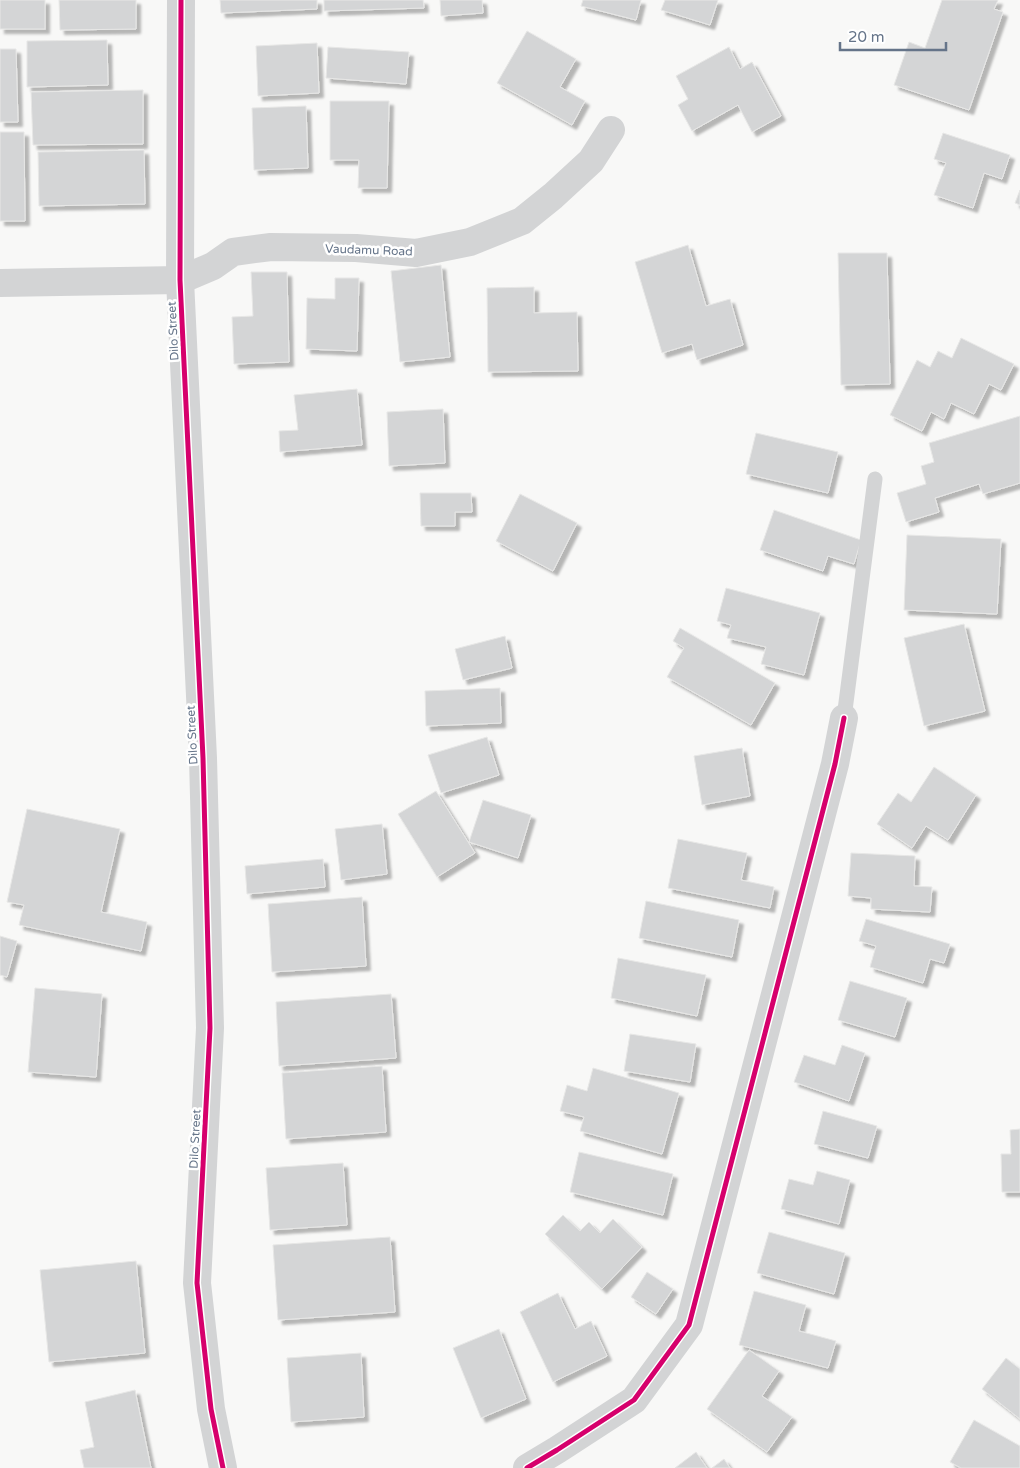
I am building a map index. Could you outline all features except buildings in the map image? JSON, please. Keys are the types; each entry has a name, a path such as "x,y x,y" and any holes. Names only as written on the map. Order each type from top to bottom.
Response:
{"street":[{"name":"Dilo Street","path":"181,0 180,280 203,758 210,1028 198,1283 211,1409 223,1468"},
{"name":"Vaudamu Road","path":"180,280 212,266 233,252 271,248 356,248 416,253 470,242 522,221 591,161 611,130"},
{"path":"0,283 180,280"},
{"path":"527,1468 634,1400 689,1325 835,764 844,718"}],"lane":[{"path":"844,718 875,479"}],"cycle path":[{"path":"181,0 180,280 203,758 210,1028 197,1283 211,1409 223,1468"},
{"path":"527,1468 634,1400 689,1325 835,764 844,718"}]}
